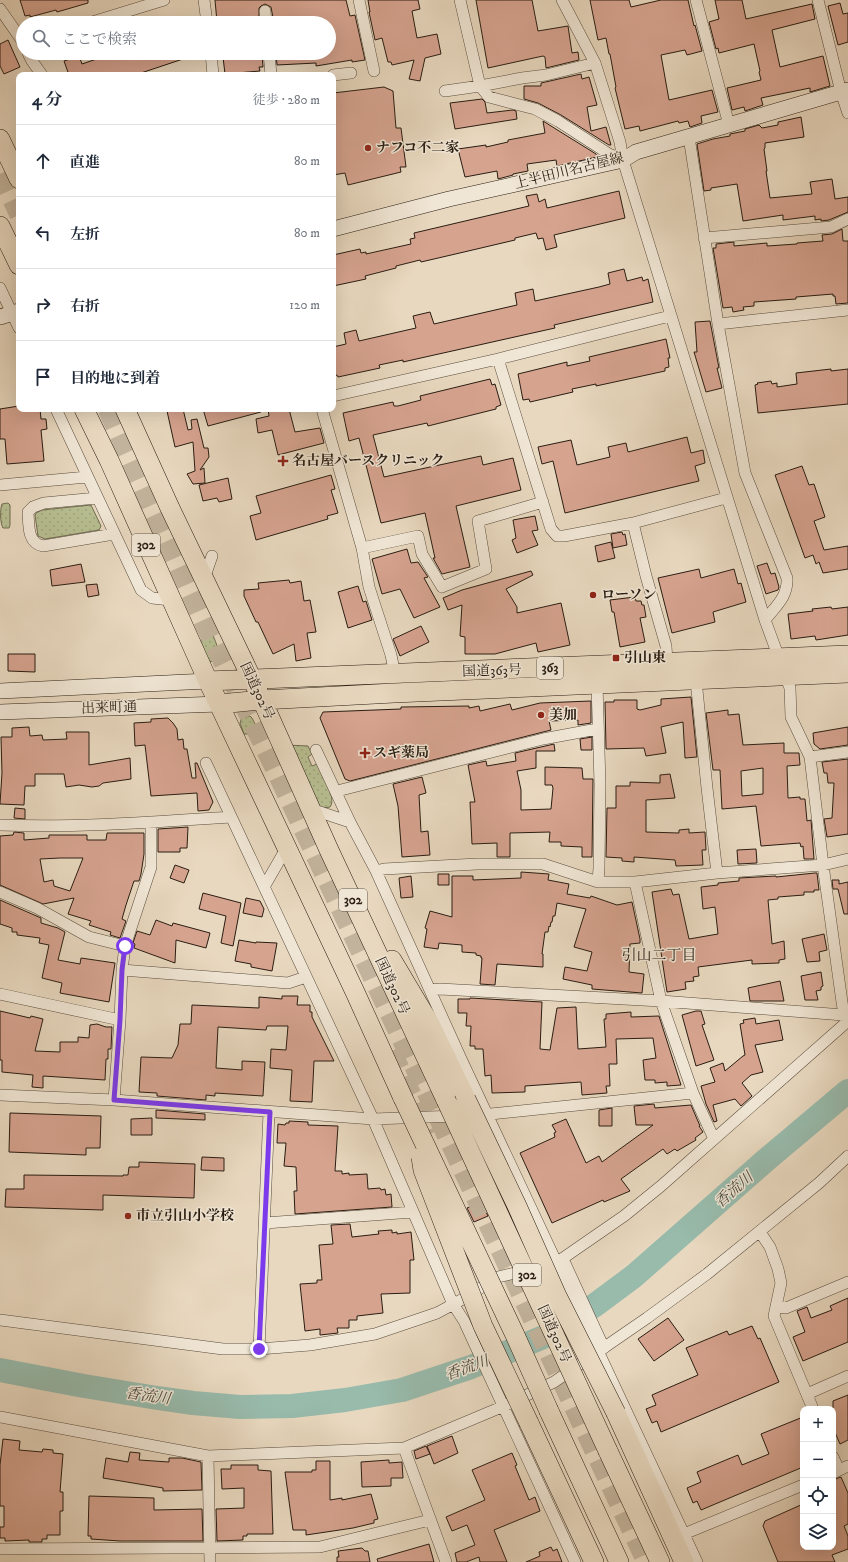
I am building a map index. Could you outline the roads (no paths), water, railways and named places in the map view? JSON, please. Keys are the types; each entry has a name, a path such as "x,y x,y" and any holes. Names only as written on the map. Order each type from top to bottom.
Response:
{"highway":[{"path":"0,139 16,173"},
{"path":"0,226 16,259"},
{"name":"302","path":"85,412 109,460 208,681 287,847 619,1562"},
{"name":"国道302号","path":"126,412 204,580 262,700 343,879 660,1562"},
{"name":"国道363号","path":"208,681 848,655"},
{"name":"国道363号","path":"219,704 262,700 848,673"},
{"path":"343,879 430,1024 466,1099 490,1131 503,1156 542,1248 554,1264 557,1296 616,1414 684,1562"},
{"path":"417,1127 423,1170 483,1326 594,1562"}],"main road":[{"name":"上半田川名古屋線","path":"336,228 449,199 623,160 636,152 845,91"},
{"name":"出来町通","path":"0,691 208,681"},
{"name":"出来町通","path":"0,712 219,704"}],"street":[{"path":"112,16 164,0"},
{"path":"204,0 206,16"},
{"path":"359,0 374,71"},
{"path":"460,0 480,86 489,97 535,109 558,121 609,154 623,160"},
{"path":"562,0 595,63 620,142 623,160 670,316 699,404 726,498 765,620 790,688 791,717 810,757 823,865 847,1019"},
{"path":"696,0 729,125"},
{"path":"820,1 845,91 848,113"},
{"path":"0,9 16,32"},
{"path":"265,11 265,16"},
{"path":"31,60 40,72"},
{"path":"212,60 213,72"},
{"path":"270,60 271,72"},
{"path":"445,91 546,75 595,63"},
{"path":"336,75 351,73"},
{"path":"689,137 718,324 746,473 787,578 785,595 765,620"},
{"path":"704,238 831,227 848,219"},
{"path":"0,288 10,314 16,323"},
{"path":"718,324 848,310"},
{"path":"336,395 498,360 670,316"},
{"path":"498,360 551,529 557,536 633,523 726,498"},
{"path":"57,412 140,590 152,598 171,600"},
{"path":"323,412 362,548 369,587 391,656 395,674"},
{"path":"0,485 87,477"},
{"path":"97,498 44,503 33,507 28,512 29,531 32,540 37,545 43,546 114,534"},
{"path":"362,548 418,536 422,554 442,587 486,569 478,521 543,502"},
{"path":"633,523 666,646 668,663"},
{"path":"204,580 212,556"},
{"path":"696,680 717,873"},
{"path":"597,684 597,729 600,784 598,882"},
{"path":"337,791 542,739 597,729"},
{"path":"810,757 848,752"},
{"path":"317,755 337,791 350,822 376,871 554,1264 569,1282 697,1562"},
{"path":"206,763 373,1119 453,1304 465,1324 496,1389 575,1562"},
{"path":"311,809 350,822"},
{"path":"0,825 34,826 150,823 231,817"},
{"path":"114,1100 122,970 125,946 151,867 150,823"},
{"path":"264,887 287,847"},
{"path":"376,871 384,869 477,864 543,864 598,882 634,882 717,873 823,865 848,859"},
{"path":"634,882 661,1001 693,1093 714,1139"},
{"path":"0,892 37,908 89,937 125,946"},
{"path":"122,970 288,983 306,977"},
{"path":"430,990 440,988 661,1001 847,1019"},
{"path":"0,994 120,1020"},
{"path":"0,1320 223,1349 259,1349 310,1345 375,1334 431,1315 453,1304 498,1277 554,1264 624,1216 662,1186 847,1019"},
{"path":"0,1095 114,1100 373,1119 487,1114 693,1093"},
{"path":"259,1349 270,1112"},
{"path":"0,1417 208,1456 404,1448 504,1406 554,1382 599,1346 707,1274 760,1232 848,1156"},
{"path":"265,1223 413,1212"},
{"path":"760,1232 770,1247 781,1283 774,1316 812,1406"},
{"path":"776,1306 786,1308 848,1282"},
{"path":"807,1394 848,1376"},
{"path":"404,1448 446,1562"},
{"path":"208,1456 210,1562"},
{"path":"684,1534 800,1486"},
{"path":"0,1549 320,1547 430,1520"}],"waterway":[{"name":"香流川","path":"0,1370 151,1397 193,1403 240,1407 292,1406 345,1400 402,1390 471,1367 546,1336 595,1305 634,1276 766,1160 848,1091"}],"tunnel":[{"path":"0,174 16,209"},
{"path":"108,412 205,626 269,757 646,1562"},
{"path":"392,1051 430,1134"}],"place":[{"name":"ナフコ不二家","path":"368,148"},
{"name":"名古屋バースクリニック","path":"283,461"},
{"name":"ローソン","path":"593,595"},
{"name":"引山東","path":"616,658"},
{"name":"美加","path":"541,715"},
{"name":"スギ薬局","path":"365,753"},
{"name":"市立引山小学校","path":"128,1216"}],"district":[{"name":"引山二丁目","path":"659,955"}]}
